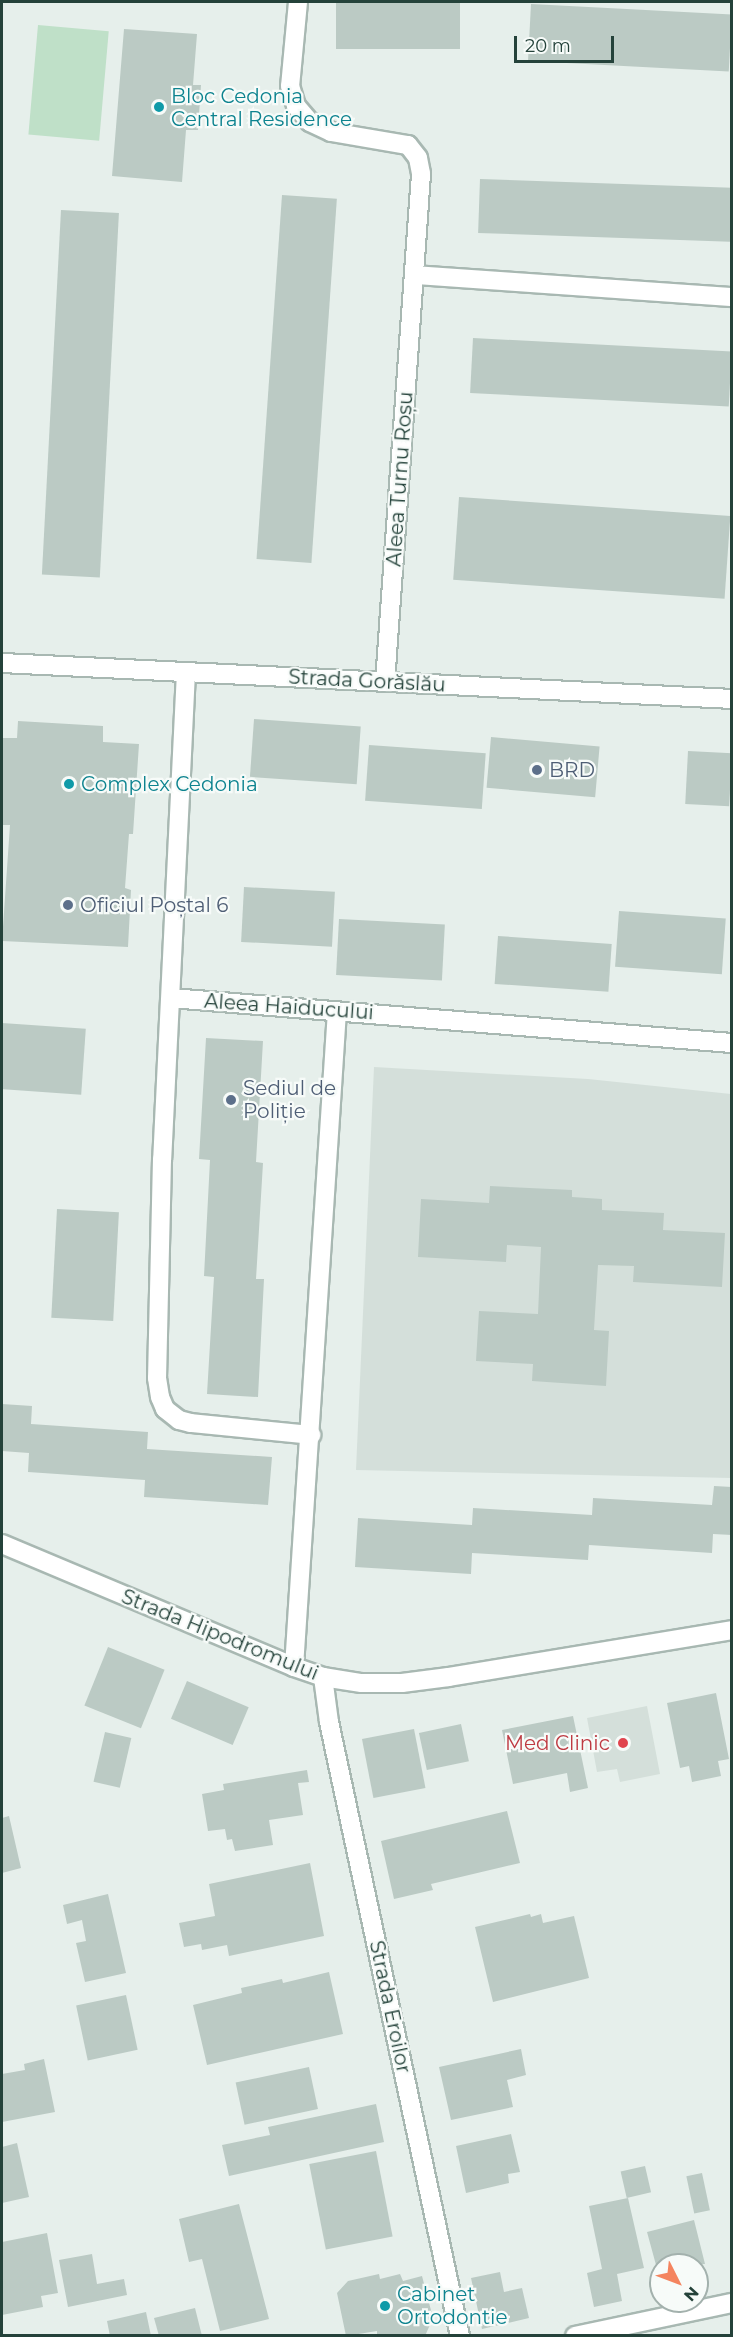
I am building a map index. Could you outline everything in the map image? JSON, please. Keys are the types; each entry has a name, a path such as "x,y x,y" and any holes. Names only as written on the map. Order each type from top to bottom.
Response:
{"street":[{"name":"Aleea Turnu Roșu","path":"298,2 290,86 296,106 310,122 330,132 408,145 418,158 421,174 385,682"},
{"path":"415,275 732,297"},
{"name":"Strada Gorăslău","path":"2,663 732,699"},
{"path":"186,672 162,1159 157,1378 160,1397 165,1410 185,1422 311,1435"},
{"name":"Aleea Haiducului","path":"171,998 732,1043"},
{"path":"294,1667 337,1011"},
{"name":"Strada Hipodromului","path":"2,1544 294,1667 322,1677 362,1683 402,1683 732,1630"},
{"name":"Strada Eroilor","path":"322,1677 331,1734 460,2336"},
{"path":"575,2336 732,2303"}],"shaded area":[{"path":"374,1067 588,1079 731,1094 731,1478 356,1470"},
{"name":"Med Clinic","path":"647,1706 660,1774 620,1782 617,1769 597,1772 587,1718"}],"green space":[{"path":"38,25 109,31 99,141 28,135"}],"building":[{"path":"336,2 460,2 460,49 336,49"},
{"path":"531,4 732,15 729,71 528,61"},
{"name":"Bloc Cedonia Central Residence","path":"124,29 197,34 193,85 201,85 198,130 186,130 182,182 112,176"},
{"path":"480,179 732,188 730,242 478,233"},
{"path":"282,195 337,199 311,563 257,559"},
{"path":"61,210 119,213 100,578 42,574"},
{"path":"473,338 732,352 729,406 470,393"},
{"path":"459,497 730,516 725,599 453,580"},
{"path":"254,719 361,726 357,784 250,777"},
{"name":"Complex Cedonia","path":"18,721 103,726 103,742 139,744 133,834 129,834 125,888 131,890 128,947 2,941 10,825 2,825 2,738 17,738"},
{"path":"491,737 600,746 595,797 487,788"},
{"path":"369,745 486,753 482,809 365,801"},
{"path":"688,751 732,753 729,806 685,804"},
{"path":"244,887 335,892 332,947 241,942"},
{"path":"619,911 726,918 722,974 615,967"},
{"path":"339,919 445,925 442,980 336,975"},
{"path":"498,936 612,944 608,992 495,984"},
{"path":"2,1023 86,1029 81,1095 2,1089"},
{"path":"206,1038 263,1041 256,1162 263,1163 256,1279 264,1279 258,1397 207,1394 214,1277 204,1276 210,1160 199,1159"},
{"path":"490,1186 572,1190 572,1197 602,1199 602,1210 664,1213 663,1230 725,1233 722,1287 633,1282 634,1266 598,1265 594,1330 609,1331 606,1386 532,1381 533,1364 476,1361 479,1311 538,1314 541,1247 507,1245 506,1262 418,1257 421,1199 489,1203"},
{"path":"57,1209 119,1212 113,1321 51,1318"},
{"path":"2,1404 32,1406 31,1424 148,1432 147,1449 272,1457 268,1505 144,1497 145,1480 28,1472 29,1453 2,1451"},
{"path":"714,1486 732,1487 732,1535 713,1534 712,1553 589,1545 588,1560 472,1553 471,1574 355,1567 358,1518 472,1525 473,1508 592,1515 593,1498 712,1505"},
{"path":"108,1647 165,1670 141,1728 84,1705"},
{"path":"187,1681 249,1707 233,1745 171,1719"},
{"path":"716,1693 729,1759 718,1761 721,1776 692,1782 689,1766 680,1768 667,1703"},
{"path":"573,1716 588,1788 570,1792 567,1773 513,1784 502,1730"},
{"path":"461,1724 469,1761 427,1770 419,1733"},
{"path":"414,1729 425,1788 373,1798 362,1739"},
{"path":"105,1732 131,1738 120,1788 94,1782"},
{"path":"307,1770 309,1782 298,1783 303,1815 269,1820 273,1845 235,1851 232,1839 227,1840 225,1829 208,1831 202,1794 224,1790 223,1784"},
{"path":"507,1811 520,1863 431,1884 433,1890 394,1899 381,1841"},
{"path":"9,1816 21,1868 2,1873 2,1818"},
{"path":"310,1863 324,1936 229,1956 227,1945 202,1950 201,1944 184,1947 179,1923 215,1916 209,1884"},
{"path":"108,1894 126,1973 85,1982 76,1943 86,1941 82,1920 67,1924 63,1905"},
{"path":"530,1914 531,1917 541,1914 543,1923 574,1916 589,1978 493,2002 475,1927"},
{"path":"329,1972 343,2034 207,2065 193,2005 242,1993 241,1988 282,1979 283,1983"},
{"path":"126,1995 138,2050 88,2060 76,2006"},
{"path":"521,2049 526,2075 507,2080 513,2107 451,2120 439,2067"},
{"path":"44,2059 55,2112 2,2122 2,2074 25,2070 24,2064"},
{"path":"309,2067 318,2109 245,2125 236,2083"},
{"path":"376,2104 384,2142 229,2176 222,2145 270,2135 268,2127"},
{"path":"511,2134 520,2172 508,2174 509,2183 466,2193 456,2146"},
{"path":"17,2143 29,2197 2,2203 2,2147"},
{"path":"376,2151 393,2236 326,2249 309,2164"},
{"path":"645,2166 651,2192 627,2198 621,2172"},
{"path":"702,2173 710,2210 694,2213 686,2176"},
{"path":"628,2198 644,2268 617,2274 622,2301 594,2307 587,2273 602,2269 589,2206"},
{"path":"239,2204 269,2319 220,2331 202,2259 189,2262 179,2219"},
{"path":"694,2220 702,2253 653,2253 647,2232"},
{"path":"47,2233 58,2293 41,2296 43,2307 2,2315 2,2242"},
{"path":"92,2254 97,2284 124,2279 127,2295 68,2307 59,2260"},
{"path":"500,2272 504,2292 522,2288 529,2318 482,2329 471,2278"},
{"name":"Cabinet Ortodontie","path":"379,2274 380,2279 400,2274 403,2281 422,2276 433,2318 425,2336 377,2336 377,2331 346,2336 337,2293 348,2281"},
{"path":"195,2308 202,2336 159,2336 154,2318"},
{"path":"146,2312 151,2336 110,2336 107,2321"}],"place":[{"name":"Bloc Cedonia Central Residence","path":"159,107"},
{"name":"BRD","path":"537,770"},
{"name":"Complex Cedonia","path":"69,784"},
{"name":"Oficiul Poștal 6","path":"68,905"},
{"name":"Sediul de Poliție","path":"231,1100"},
{"name":"Med Clinic","path":"623,1743"},
{"name":"Cabinet Ortodontie","path":"385,2306"}]}
